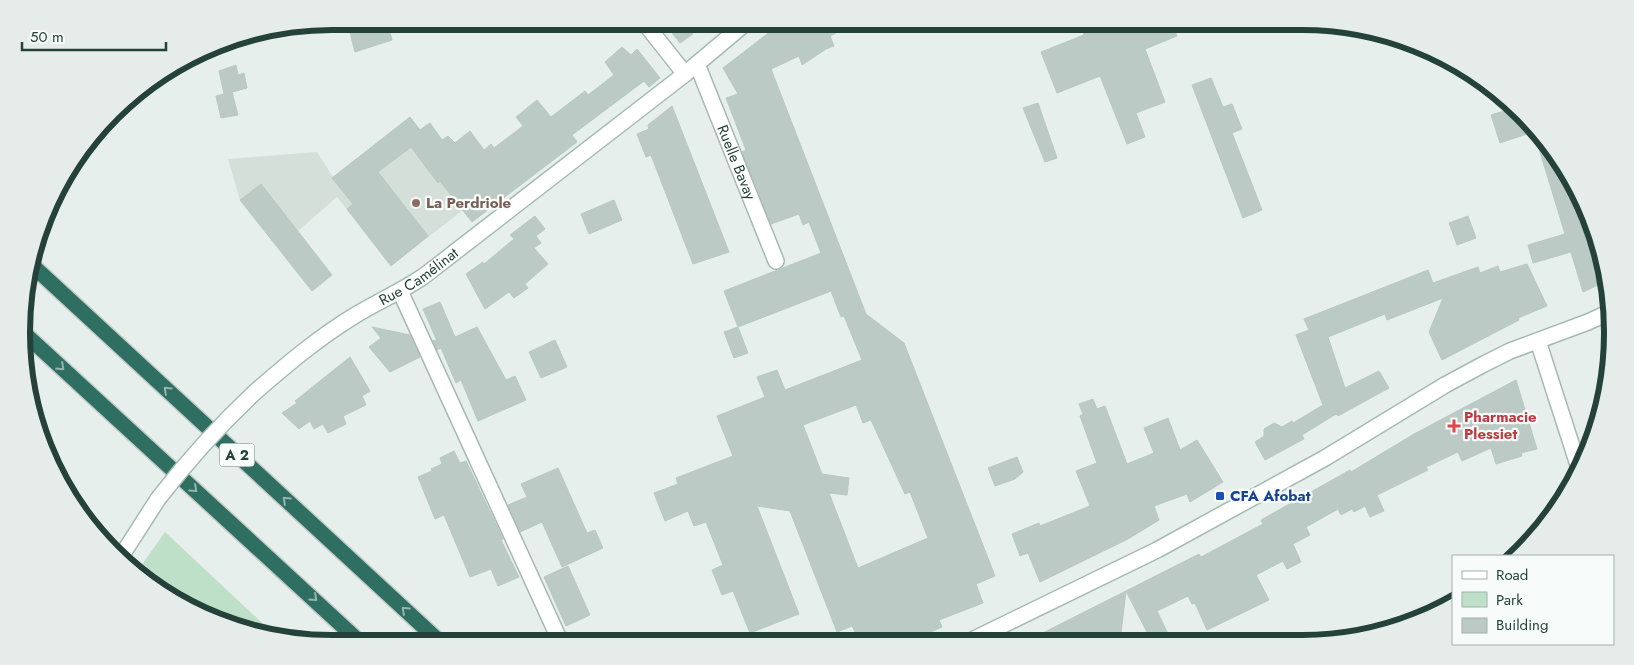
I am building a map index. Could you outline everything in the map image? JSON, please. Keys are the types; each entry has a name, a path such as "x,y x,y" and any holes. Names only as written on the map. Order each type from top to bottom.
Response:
{"highway":[{"name":"A 2","path":"37,269 431,635"},
{"path":"30,339 352,635"}],"street":[{"path":"650,30 685,74"},
{"name":"Rue Camélinat","path":"124,551 158,499 197,450 254,393 321,338 424,276 685,74 737,30"},
{"name":"Ruelle Bavay","path":"697,64 776,261"},
{"path":"400,291 557,635"},
{"path":"983,635 1157,550 1326,458 1465,374 1510,351 1603,315"},
{"path":"1538,341 1576,460"}],"shaded area":[{"name":"La Perdriole","path":"410,117 420,130 429,123 493,206 472,222 463,210 391,266 337,197 298,231 332,275 312,291 240,200 228,159 317,152 333,177"}],"green space":[{"path":"165,532 267,628 235,619 199,604 164,584 141,566"}],"building":[{"path":"349,30 389,30 392,40 355,52"},
{"path":"670,30 690,30 693,34 680,43"},
{"path":"772,30 835,30 836,33 830,36 834,46 826,49 802,65 799,56 771,69 866,314 904,343 995,576 976,584 983,603 939,620 942,627 924,635 856,635 852,626 837,632 790,511 757,506 799,614 750,633 733,591 722,595 712,570 723,565 706,522 694,526 688,511 665,521 654,493 678,484 676,478 733,456 717,416 765,397 757,377 777,370 785,390 862,360 844,316 841,317 831,291 738,327 724,291 821,253 809,222 803,225 799,214 771,224 742,152 746,150 726,98 738,94 723,68","holes":["856,405 863,423 871,420 905,494 910,492 928,538 858,568 829,493 847,495 849,478 822,474 803,425"]},
{"path":"1082,30 1175,30 1177,36 1145,49 1165,102 1136,113 1145,137 1127,144 1100,76 1057,93 1041,52 1084,35"},
{"path":"622,47 631,55 637,49 660,78 649,87 644,81 572,135 577,142 472,222 440,181 438,183 411,147 378,172 428,236 391,266 347,209 353,204 332,178 410,117 420,130 430,123 442,140 448,136 455,143 470,131 484,150 491,144 494,148 523,126 516,117 537,100 551,117 585,91 588,95 614,75 605,62"},
{"path":"236,65 238,75 244,73 247,88 232,92 238,115 221,118 216,96 224,94 219,71"},
{"path":"1211,78 1223,107 1232,104 1242,129 1232,133 1262,210 1243,218 1192,85"},
{"path":"1038,103 1057,158 1045,162 1023,108"},
{"path":"672,106 729,252 693,264 651,155 646,157 637,134 649,129 648,125"},
{"path":"1506,110 1529,133 1500,143 1491,115"},
{"path":"1537,143 1553,164 1581,217 1594,254 1600,284 1583,292 1571,252 1533,263 1528,245 1565,234"},
{"path":"261,184 332,275 312,291 240,200"},
{"path":"614,200 622,220 589,234 581,214"},
{"path":"535,216 545,229 536,236 541,243 534,248 548,264 525,284 528,288 514,298 509,292 485,309 466,274 483,262 484,264 514,239 510,235"},
{"path":"1468,216 1476,238 1457,245 1449,223"},
{"path":"1527,264 1547,306 1518,318 1519,320 1442,360 1429,332 1443,298 1387,320 1385,314 1328,337 1345,388 1379,371 1389,388 1338,416 1336,414 1302,435 1304,439 1265,460 1255,442 1264,436 1264,429 1274,423 1282,427 1292,421 1293,423 1323,405 1296,335 1309,330 1304,319 1428,270 1433,283 1478,267 1480,273 1498,266 1500,272"},
{"path":"440,302 455,337 477,327 506,380 515,376 526,400 478,421 461,380 456,383 441,348 437,350 433,340 437,341 423,309"},
{"path":"372,327 410,335 420,357 390,372 369,347 381,338"},
{"path":"738,327 748,353 734,358 724,332"},
{"path":"555,340 567,367 541,378 529,352"},
{"path":"350,357 370,391 362,396 366,405 343,416 346,424 328,433 323,424 314,429 310,421 299,429 282,413 297,403 295,401"},
{"path":"1516,380 1537,449 1521,453 1522,456 1496,464 1491,448 1462,461 1458,452 1426,467 1428,470 1377,495 1384,511 1370,517 1365,506 1354,512 1352,509 1341,515 1338,509 1306,527 1310,535 1293,544 1301,562 1287,569 1283,561 1256,575 1269,600 1207,630 1195,603 1192,604 1188,596 1157,611 1169,635 1148,635 1126,591 1199,554 1201,557 1263,524 1261,520 1350,470 1351,472 1414,434"},
{"path":"1093,399 1097,409 1105,406 1127,464 1154,453 1144,428 1168,418 1180,450 1197,440 1223,482 1190,502 1187,494 1154,506 1159,520 1128,539 1040,582 1028,553 1020,556 1012,534 1039,523 1040,526 1090,506 1076,471 1097,463 1080,416 1083,414 1079,404"},
{"path":"454,451 460,463 466,461 519,577 498,586 491,569 470,577 444,515 435,519 418,477 442,464 440,458"},
{"path":"1017,457 1023,472 1015,479 995,486 988,468"},
{"path":"558,468 587,533 595,530 603,548 562,567 542,522 520,532 508,505 527,497 521,484"},
{"path":"568,566 590,615 566,626 544,577"},
{"path":"1126,591 1121,633 1118,635 1039,635"}],"place":[{"name":"La Perdriole","path":"416,203"},
{"name":"Pharmacie Plessiet","path":"1454,426"},
{"name":"CFA Afobat","path":"1220,496"}]}
